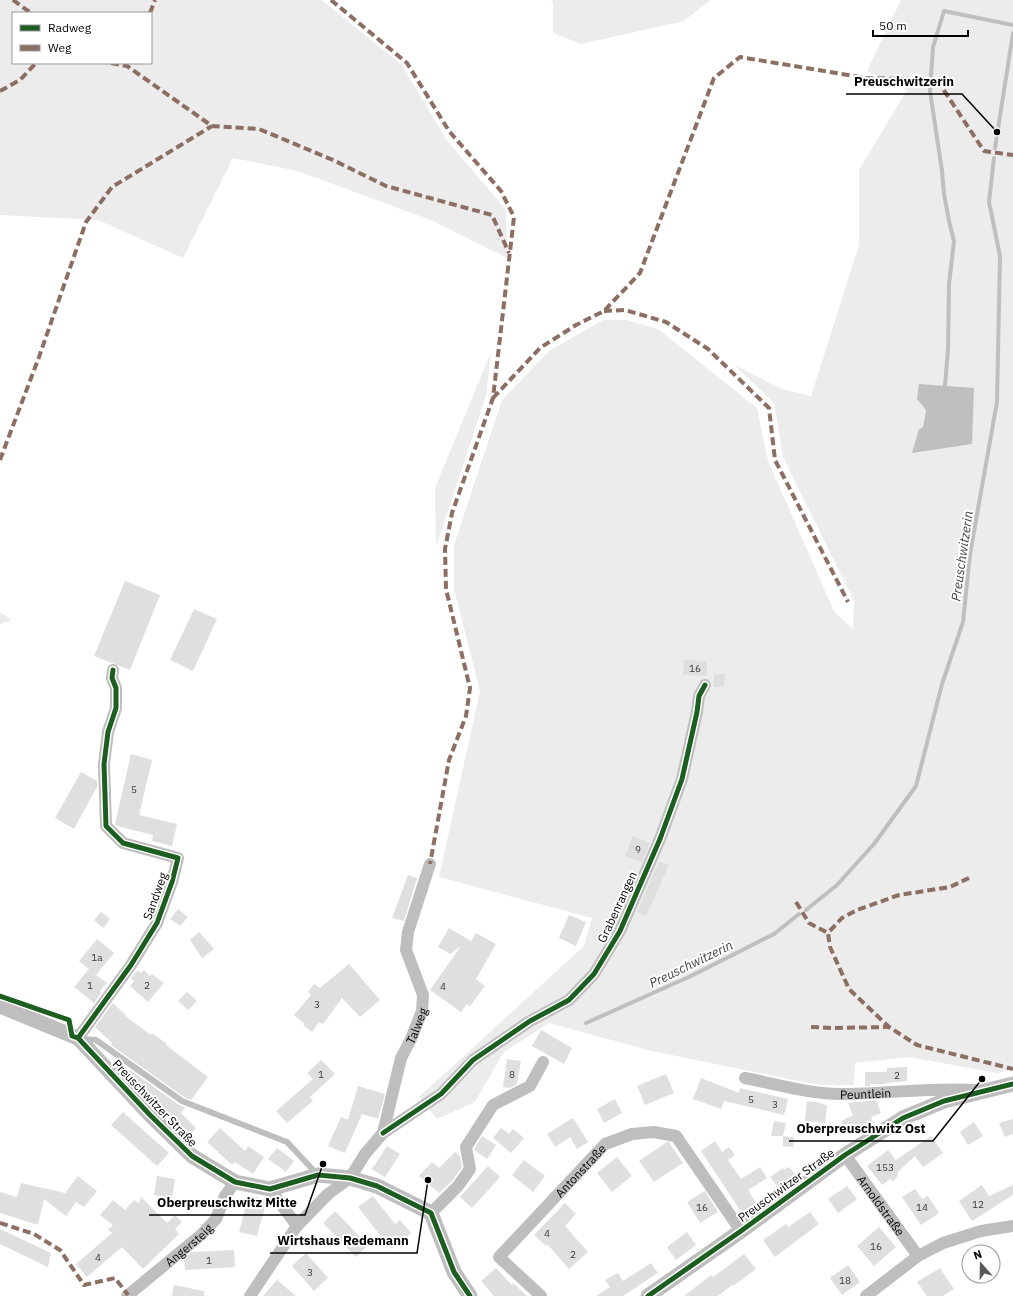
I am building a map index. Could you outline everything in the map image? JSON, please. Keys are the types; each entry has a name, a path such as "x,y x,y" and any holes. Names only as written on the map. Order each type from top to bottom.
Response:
{"street":[{"name":"Sandweg","path":"78,1038 131,965 157,923 172,882 178,858 123,843 106,826 104,764 108,732 116,708 116,688 112,678 113,670"},
{"name":"Grabenrangen","path":"383,1133 441,1094 473,1060 530,1021 569,1000 594,974 620,931 662,832 682,779 697,712 699,696 705,685"},
{"name":"Talweg","path":"350,1178 365,1154 383,1133 401,1058 411,1039 422,1011 423,995 406,950 408,932 430,864"},
{"path":"0,1006 78,1038"},
{"name":"Preuschwitzer Straße","path":"78,1038 150,1115 192,1156 235,1182 270,1189 318,1175 350,1178 377,1186 431,1213"},
{"path":"470,1296 454,1272 431,1213 458,1186 470,1169 466,1148 493,1105 530,1086 543,1062"},
{"name":"Peuntlein","path":"745,1078 808,1091 840,1094 937,1089 987,1091"},
{"name":"Preuschwitzer Straße","path":"648,1296 741,1231 845,1155 903,1118 944,1101 1013,1084"},
{"name":"Antonstraße","path":"541,1296 499,1257 605,1144 632,1134 654,1132 676,1136 741,1231"},
{"name":"Arnoldstraße","path":"845,1155 918,1256"},
{"path":"250,1296 297,1226 328,1194 350,1178"},
{"name":"Angersteig","path":"127,1296 202,1234 216,1219 225,1196 235,1182"},
{"path":"270,1189 297,1226"},
{"path":"866,1296 918,1256 943,1243 981,1231 1013,1226"}],"lane":[{"path":"78,1038 96,1040 182,1101 287,1142 318,1175"}],"shaded area":[{"path":"0,0 322,0 402,65 446,139 506,210 507,258 433,221 298,171 233,158 183,258 98,220 0,215"},
{"path":"551,0 710,0 684,21 581,44 553,33 553,3"},
{"path":"901,0 1013,0 1013,1069 997,1073 909,1057 855,1063 854,1085 818,1085 652,1051 549,1023 504,1052 475,1102 437,1119 419,1097 584,946 592,918 439,877 480,691 454,589 454,545 502,400 549,351 603,320 627,320 658,329 757,408 768,461 834,611 853,629 854,601 783,457 774,403 733,364 781,389 811,396 859,245 859,170 907,90 867,71","holes":["917,399 972,444 913,452 919,429 923,427 926,410"]},
{"path":"491,352 486,396 436,547 435,488"},
{"path":"919,384 974,388 972,444 912,453 919,429 923,427 926,410 917,399"},
{"path":"0,612 12,620 0,624"}],"building":[{"path":"125,581 160,595 130,670 94,656"},
{"path":"194,609 217,619 193,671 170,660"},
{"path":"684,660 707,661 707,676 683,675"},
{"path":"714,674 725,674 724,687 714,687"},
{"path":"131,754 152,760 139,815 177,824 172,846 152,841 153,835 117,826 115,824"},
{"path":"81,772 97,781 97,787 74,829 55,818"},
{"path":"633,836 650,843 642,862 625,856"},
{"path":"659,861 669,865 646,916 637,912"},
{"path":"408,875 417,878 404,921 392,918"},
{"path":"178,909 188,917 180,926 170,919"},
{"path":"101,912 110,919 103,928 94,920"},
{"path":"569,915 586,922 576,946 559,938"},
{"path":"449,928 471,941 476,933 496,944 476,979 485,986 470,1006 467,1004 461,1012 430,990 461,946 450,954 438,947"},
{"path":"199,932 214,949 202,958 190,940"},
{"path":"97,939 114,953 96,975 107,983 100,991 101,993 94,1003 74,987 89,969 79,961"},
{"path":"349,964 380,1000 360,1017 342,998 323,1024 319,1022 312,1032 294,1015 311,995 308,992 314,984 320,988"},
{"path":"138,970 141,973 144,970 150,976 152,974 164,983 148,1002 130,986 134,981 131,978"},
{"path":"187,992 197,1001 188,1010 178,1001"},
{"path":"113,1003 126,1015 125,1016 151,1035 152,1033 167,1044 166,1045 208,1077 191,1100 184,1097 111,1045 112,1043 95,1027"},
{"path":"541,1030 572,1048 564,1064 532,1046"},
{"path":"507,1059 521,1061 517,1084 510,1088 503,1087"},
{"path":"321,1060 335,1074 310,1097 313,1101 287,1123 276,1111 313,1079 307,1073"},
{"path":"907,1067 907,1081 885,1084 870,1084 870,1086 865,1086 865,1072 887,1072 887,1068"},
{"path":"130,1070 179,1105 185,1107 181,1113 196,1128 187,1138 125,1075"},
{"path":"666,1074 674,1093 645,1105 637,1086"},
{"path":"701,1078 739,1093 740,1088 788,1099 784,1115 724,1101 721,1109 693,1099"},
{"path":"358,1086 385,1094 378,1119 362,1114 345,1153 328,1146 341,1117 348,1120"},
{"path":"615,1099 622,1113 604,1123 597,1109"},
{"path":"876,1100 881,1113 871,1117 874,1125 858,1131 856,1125 844,1130 841,1121 853,1115 848,1103"},
{"path":"807,1101 827,1105 825,1123 805,1121"},
{"path":"123,1112 169,1153 157,1166 111,1125"},
{"path":"573,1118 588,1142 577,1149 570,1137 555,1147 547,1134"},
{"path":"1013,1119 1013,1134 1005,1137 999,1123"},
{"path":"774,1121 786,1123 783,1136 771,1136"},
{"path":"974,1122 983,1136 968,1145 960,1132"},
{"path":"220,1128 245,1151 248,1146 264,1157 253,1174 235,1162 232,1165 207,1142"},
{"path":"501,1128 509,1134 513,1129 524,1138 511,1153 493,1138"},
{"path":"482,1136 496,1145 487,1159 474,1150"},
{"path":"783,1136 794,1137 793,1147 783,1146"},
{"path":"931,1136 943,1153 923,1167 915,1156 898,1172 898,1176 893,1181 890,1179 882,1185 867,1166 888,1150 896,1160"},
{"path":"715,1141 722,1152 729,1147 735,1155 728,1160 741,1179 760,1167 767,1178 748,1190 756,1203 742,1213 701,1151"},
{"path":"669,1142 683,1163 654,1182 639,1161"},
{"path":"387,1146 400,1154 385,1177 372,1169"},
{"path":"277,1148 294,1161 286,1172 268,1159"},
{"path":"455,1152 460,1156 462,1167 452,1181 439,1193 419,1176 432,1162 439,1168"},
{"path":"617,1157 632,1176 612,1192 597,1173"},
{"path":"524,1160 545,1176 533,1192 512,1175"},
{"path":"488,1166 500,1177 472,1208 460,1197"},
{"path":"789,1167 795,1174 778,1187 770,1177 783,1168 784,1170"},
{"path":"78,1176 97,1191 84,1207 76,1202 66,1216 44,1199 38,1225 0,1213 0,1192 17,1197 21,1183 65,1193"},
{"path":"157,1176 175,1179 172,1198 154,1195"},
{"path":"982,1185 989,1196 1013,1185 1013,1195 972,1221 959,1201"},
{"path":"847,1186 857,1199 838,1213 828,1199"},
{"path":"915,1189 922,1199 928,1196 939,1213 921,1225 902,1197"},
{"path":"705,1191 718,1212 700,1223 687,1202"},
{"path":"249,1195 267,1200 257,1236 239,1232"},
{"path":"373,1196 395,1224 400,1220 411,1233 391,1249 358,1207"},
{"path":"141,1197 167,1223 175,1215 182,1222 175,1229 179,1234 143,1269 122,1247 87,1277 76,1264 112,1233 108,1230 113,1225 100,1215 113,1200 125,1210 134,1200 139,1203"},
{"path":"565,1203 576,1214 565,1226 588,1252 569,1269 548,1245 546,1246 534,1235"},
{"path":"335,1211 368,1245 356,1257 323,1223"},
{"path":"810,1212 819,1224 775,1257 763,1240 786,1224 788,1227"},
{"path":"879,1227 896,1247 874,1266 857,1246"},
{"path":"0,1229 51,1253 48,1267 0,1244"},
{"path":"687,1232 696,1245 676,1260 667,1247"},
{"path":"234,1250 235,1267 185,1270 184,1259 191,1252"},
{"path":"306,1253 328,1278 314,1291 292,1266"},
{"path":"744,1254 756,1269 733,1286 732,1285 718,1296 684,1296 711,1275 713,1277"},
{"path":"651,1263 658,1273 623,1296 596,1296 610,1287 605,1280 618,1273 623,1281"},
{"path":"848,1265 860,1282 842,1295 830,1278"},
{"path":"496,1268 512,1285 513,1283 527,1296 494,1296 481,1281"},
{"path":"940,1268 954,1289 943,1296 927,1296 917,1282"},
{"path":"277,1280 296,1296 263,1296"},
{"path":"174,1285 204,1291 204,1296 172,1296"}],"waterway":[{"path":"945,386 948,349 949,284 954,241 944,194 930,91 933,47 944,11 1013,25"},
{"name":"Preuschwitzerin","path":"995,148 1013,33"},
{"name":"Preuschwitzerin","path":"806,910 837,885 874,844 916,786 942,684 963,622 970,554 997,402 1000,256 989,202 994,158"},
{"name":"Preuschwitzerin","path":"586,1023 691,976 774,934 799,914"}],"marked path":[{"path":"13,0 30,12"},
{"path":"150,12 155,0"},
{"path":"331,0 407,63 449,131 501,191 514,217 493,398 452,513 445,549 446,589 470,688 466,716 449,760 430,864"},
{"path":"493,398 540,348 576,325 604,311 640,273 714,78 740,57 866,78 937,80 984,151 1013,155"},
{"path":"0,91 20,80 35,64"},
{"path":"116,64 127,66 212,126 259,129 333,160 386,186 492,215 509,253"},
{"path":"0,460 39,357 86,222 112,187 212,126"},
{"path":"604,311 625,310 666,322 708,349 769,408 775,460 848,602"},
{"path":"969,878 950,887 899,895 857,910 842,918 828,933 830,947 849,989 889,1027 917,1045 1013,1069"},
{"path":"796,902 809,923 828,933"},
{"path":"811,1027 889,1027"},
{"path":"0,1223 34,1234 60,1250 84,1285 115,1278 128,1295"}],"cycle path":[{"path":"78,1038 131,965 157,923 172,882 178,858 123,843 106,826 104,764 108,732 116,708 116,688 112,678 113,670"},
{"path":"383,1133 441,1094 473,1060 530,1021 569,1000 594,974 620,931 660,839 682,779 697,712 699,696 705,685"},
{"path":"0,996 69,1020 72,1036 78,1038 150,1115 192,1156 235,1182 270,1189 318,1175 350,1178 377,1186 431,1213 454,1272 470,1296"},
{"path":"648,1296 741,1231 845,1155 903,1118 944,1101 1013,1084"}],"place":[{"name":"Preuschwitzerin","path":"997,132"},
{"name":"Oberpreuschwitz Ost","path":"982,1079"},
{"name":"Oberpreuschwitz Mitte","path":"323,1164"},
{"name":"Wirtshaus Redemann","path":"428,1180"}]}
